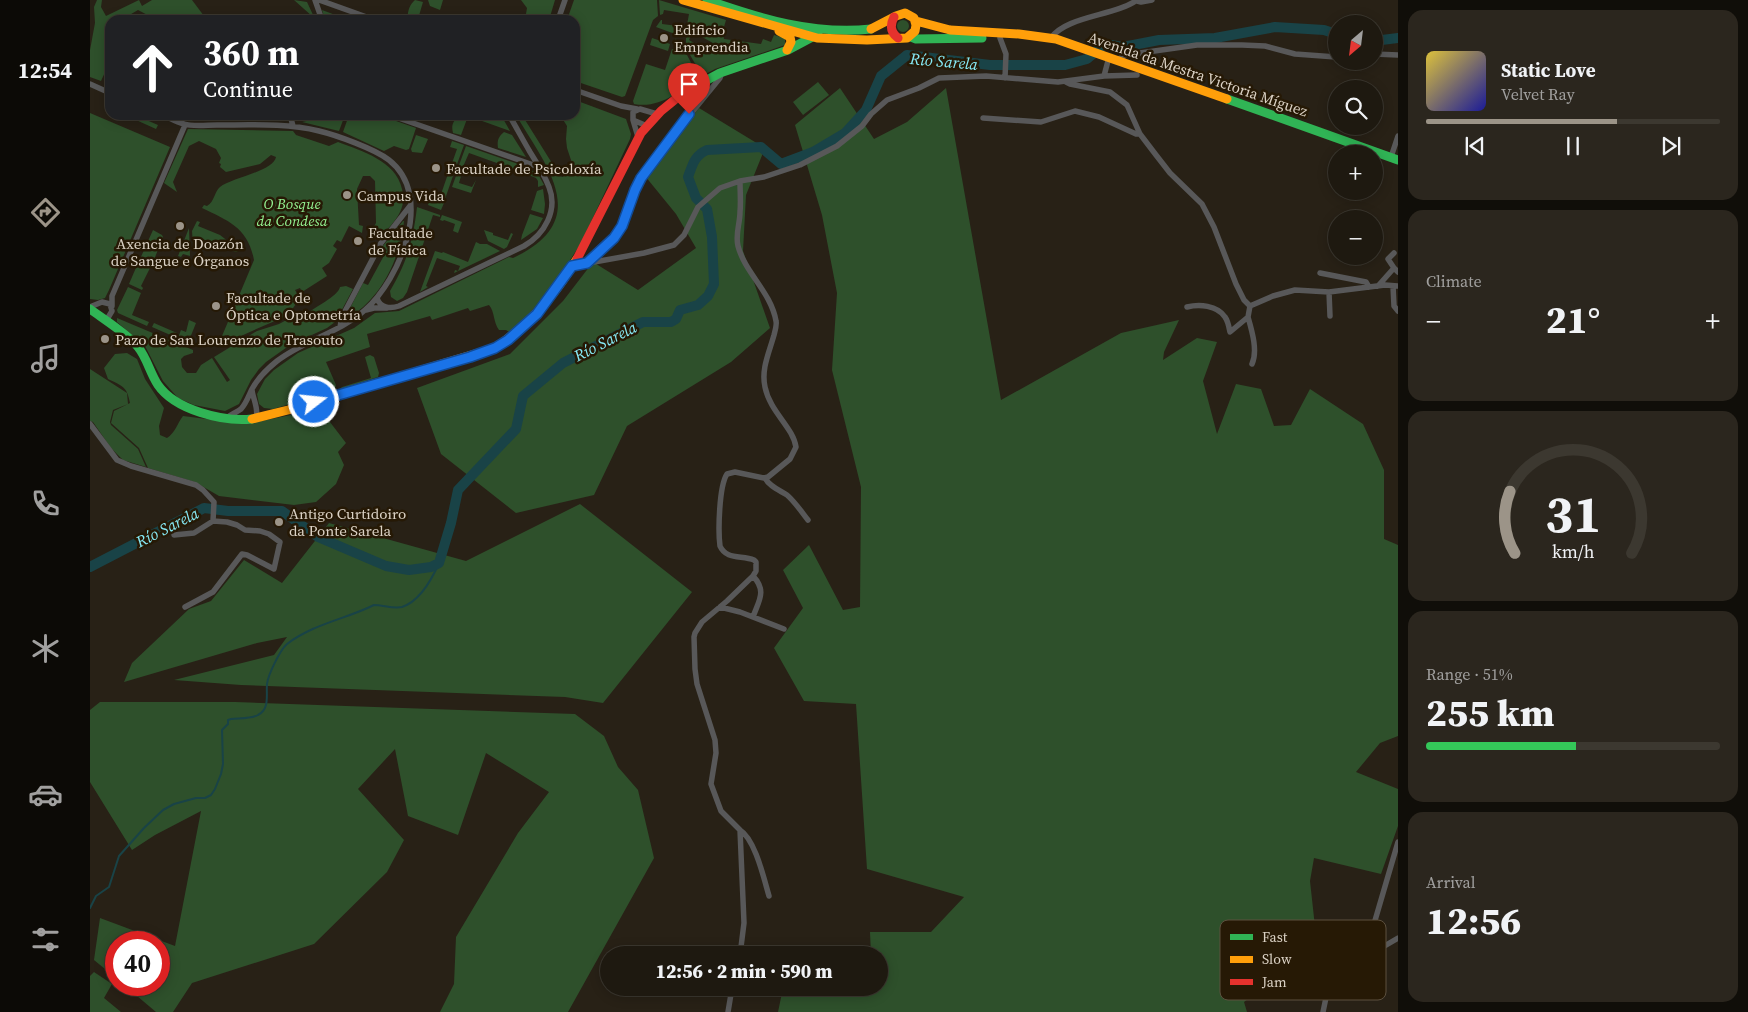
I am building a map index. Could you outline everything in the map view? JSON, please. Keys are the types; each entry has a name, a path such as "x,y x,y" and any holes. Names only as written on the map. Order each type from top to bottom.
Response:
{"street":[{"path":"317,0 321,15"},
{"path":"317,0 360,15"},
{"path":"560,15 565,0"},
{"path":"683,0 709,4 813,37 866,40 902,39 911,37 915,31 916,21 912,16 905,13 897,14 873,29 859,34 820,34 813,37 787,50"},
{"path":"1048,37 1060,29 1124,8 1137,0 1141,2 1152,0"},
{"path":"709,4 786,33 790,37 791,42 787,50"},
{"path":"894,17 890,24 892,32 898,38"},
{"name":"Avenida da Mestra Victoria Míguez","path":"916,21 950,30 1048,37 1394,158"},
{"path":"795,30 873,29"},
{"name":"Avenida da Mestra Victoria Míguez","path":"911,37 916,39 1048,37"},
{"path":"1000,38 1006,54 1006,76"},
{"path":"112,296 92,310 137,345 142,351 157,384 169,397 191,410 228,417 256,418 495,348 528,324 572,266 591,234 638,137 657,114 705,80 722,72 787,50 819,42 842,39"},
{"path":"1104,76 1111,58 1126,54 1197,44 1265,46 1296,54 1328,56"},
{"path":"1383,54 1398,55"},
{"path":"587,263 618,232 641,178 680,126 720,78 722,72"},
{"path":"572,266 674,245 684,235 698,207 720,188 764,178 791,168 829,149 862,126 871,114 887,100 939,78 1006,76 1039,82 1137,75"},
{"path":"1066,81 1070,84 1110,92 1127,105 1140,134 1170,173 1202,204 1214,227 1236,284 1244,300 1250,306"},
{"path":"90,84 105,91"},
{"path":"580,92 621,106 657,114"},
{"path":"621,106 632,118 646,126"},
{"path":"637,109 633,112 632,118 638,137"},
{"path":"983,118 1041,122 1074,112 1099,117 1136,134 1140,134"},
{"path":"174,120 185,125 293,126 330,134 357,144 388,159 400,172 405,182 410,206 408,236 392,277 378,298 364,311 340,327 294,349 276,362 264,373 242,407 241,414 245,419"},
{"path":"291,120 293,126"},
{"path":"404,120 539,167"},
{"path":"364,311 374,308 392,309 524,246 538,237 547,223 552,202 548,184 512,120"},
{"path":"106,321 112,314 112,296 185,125"},
{"path":"1394,158 1398,136"},
{"path":"740,182 738,247 743,259 767,297 777,322 763,378 768,400 793,437 796,448 790,459 782,467 765,478 732,473 727,474 723,484 721,500 720,546 728,554 754,560 756,571 753,576 702,622 695,633 695,669 700,696 715,740 716,753 711,784 720,811 747,837 753,848 769,896"},
{"path":"340,327 342,317 381,242 410,206"},
{"path":"1378,286 1396,270 1388,258 1394,253"},
{"path":"1320,273 1366,282 1369,287"},
{"path":"1250,306 1273,296 1295,290 1329,292 1378,286 1396,286 1394,306 1398,311"},
{"path":"1329,292 1330,316"},
{"path":"378,298 384,302 399,306"},
{"path":"378,298 378,301 383,306 392,309"},
{"path":"102,302 108,302 112,306"},
{"path":"1187,307 1198,304 1204,305 1222,314 1226,318 1230,332 1248,317"},
{"path":"1250,306 1248,317 1253,340 1254,361 1252,364"},
{"path":"252,390 254,404 258,413 256,418"},
{"path":"228,417 247,403 254,404"},
{"path":"90,424 117,460 130,466 196,485 203,490 214,504 213,520"},
{"path":"765,478 766,481 788,496 808,520"},
{"path":"174,535 194,533 213,520 237,525 246,530 260,531 269,534 280,542 275,567 272,568 242,554 213,592 185,607"},
{"path":"753,576 759,583 761,591 753,617"},
{"path":"720,607 740,612 784,629"},
{"path":"740,830 744,923 741,946"},
{"path":"1375,920 1398,842"},
{"path":"1386,945 1398,938"},
{"path":"728,1012 731,996"}],"green space":[{"path":"97,0 102,0 101,7 105,15 105,72 101,81 90,77 90,50 95,23 94,7"},
{"path":"139,0 142,6 152,0 192,0 203,15 148,15 138,10 130,15 108,15"},
{"path":"294,0 307,2 313,15"},
{"path":"415,0 423,2 419,15 408,15 411,4"},
{"path":"428,0 443,0 440,10 430,6"},
{"path":"521,0 555,0 550,15 526,15 527,8"},
{"path":"574,0 657,0 658,16 653,20 625,96 622,97 580,83 580,15 569,15"},
{"path":"659,0 726,20 724,27 719,32 723,35 724,39 761,44 763,39 771,42 774,35 785,38 785,45 715,69 702,76 689,53 674,45 676,38 677,46 686,45 686,38 692,33 689,40 708,51 713,43 693,32 687,25 689,14 664,10 663,14 660,15"},
{"path":"322,10 336,15 324,15"},
{"path":"661,20 662,24 678,26 675,34 656,27"},
{"path":"905,20 908,21 908,31 901,32 898,31 897,24 898,21"},
{"path":"652,38 670,44 668,51 650,45"},
{"path":"672,49 687,55 699,78 669,98 652,104 634,104 633,101 646,64 665,70"},
{"path":"818,82 829,95 803,115 793,102"},
{"path":"840,88 874,139 907,122 946,88 1001,400 1121,333 1179,320 1164,352 1163,360 1197,338 1217,342 1203,381 1217,434 1236,384 1261,389 1274,426 1291,425 1310,389 1363,424 1384,470 1384,539 1398,545 1398,736 1380,743 1356,772 1398,789 1398,826 1381,874 1314,858 1310,881 1314,920 1220,920 1220,1000 1247,1000 1244,1002 1247,1012 778,1012 781,996 888,996 888,946 871,946 870,932 931,932 964,897 867,869 856,704 804,701 774,648 803,608 783,570 809,545 843,610 860,607 861,487 832,370 837,293 822,215 795,125"},
{"path":"580,102 626,119 631,134 581,243 565,268 536,306 511,333 506,330 499,330 489,305 470,311 468,308 432,320 430,316 367,334 370,347 326,362 336,385 335,391 273,409 264,408 259,404 257,394 265,379 298,353 354,328 375,313 399,311 509,257 513,258 537,243 552,227 558,210 556,192 550,174 519,120 525,120 555,168 555,173 563,177 573,166 567,148 567,126 563,120 580,120"},
{"path":"699,108 765,148 746,195 743,251 770,328 731,362 627,426 594,495 516,513 441,454 417,388 510,354 563,301 593,262 638,290 696,248 676,214 645,176"},
{"path":"90,113 170,147 105,298 98,300 90,299"},
{"path":"136,120 146,120 158,125 156,129"},
{"path":"311,120 343,120 339,131 302,122"},
{"path":"347,120 393,120 416,128 409,149 406,150 394,146 384,151 343,132"},
{"path":"455,120 467,120 461,135 453,133 453,123"},
{"path":"479,120 504,120 510,131"},
{"name":"O Bosque da Condesa","path":"188,129 293,131 296,135 329,146 338,142 347,145 377,158 393,171 399,179 402,189 403,200 401,209 396,219 381,237 373,228 376,223 375,181 370,176 363,176 357,189 359,225 363,226 362,233 349,226 341,242 337,240 333,246 337,249 329,263 322,268 327,276 302,292 300,288 295,290 298,295 301,293 304,295 301,296 306,296 309,300 299,300 293,308 293,312 234,340 228,335 222,336 254,260 247,240 236,227 202,208 204,205 210,204 220,187 268,166 276,157 271,155 260,164 226,172 220,167 221,158 216,149 199,141 189,146 173,182 177,192 164,183"},
{"path":"504,132 512,135 526,157 498,148 498,139"},
{"path":"416,135 428,139 422,153 412,152 411,149"},
{"path":"452,141 464,145 456,167 451,166 457,149 450,147"},
{"path":"466,146 518,164 516,170 469,153 462,169 458,168"},
{"path":"526,167 538,174 544,185 538,187 536,178 524,173"},
{"path":"449,171 454,173 445,199 440,197"},
{"path":"457,173 461,176 459,183 472,187 476,180 471,193 452,187"},
{"path":"543,189 544,214 531,210 537,191"},
{"path":"430,198 444,203 441,210 428,205"},
{"path":"417,207 440,215 440,217 433,215 407,292 403,298 397,301 391,297 390,291 408,251"},
{"path":"530,214 543,218 537,229 521,240 522,235"},
{"path":"442,215 462,222 458,233 453,231 455,224 440,220"},
{"path":"197,221 200,222 198,226 220,235 229,242 231,240 238,251 236,252 197,237 193,245 192,231"},
{"path":"403,221 398,250 387,277 369,301 346,319 363,283 368,285 387,250 382,247"},
{"path":"189,228 190,256 183,254 181,257 178,256"},
{"path":"153,230 163,237 162,239 160,238 159,241 161,242 152,265 140,259"},
{"path":"484,230 508,240 511,233 513,234 507,247 504,249 488,241"},
{"path":"476,242 487,244 500,251 454,273 455,270 458,271 460,266 437,258 426,286 428,287 420,292 435,251 443,252 468,262"},
{"path":"138,263 150,268 141,286 142,290 129,284"},
{"path":"346,286 353,289 337,319 331,311 323,316 330,315 335,322 327,328 290,345 266,362 251,380 239,404 225,411 194,405 178,398 163,381 145,346 117,322 117,318 193,350 193,353 181,359 182,367 187,373 196,373 201,365 212,358 227,382 230,380 214,357 257,331 279,324 296,315 305,316 335,294 340,287"},
{"path":"128,287 141,293 132,315 149,322 147,326 118,313 117,310"},
{"path":"189,320 196,323 190,338 184,341 178,338 181,330 186,332"},
{"path":"154,323 177,333 175,337 152,327"},
{"path":"127,353 137,359 145,379 164,408 159,426 160,435 167,438 174,431 183,416 246,424 320,409 346,443 338,452 344,465 336,484 316,502 294,505 219,496 195,482 148,468 139,448 111,423 114,411 130,403 125,390 108,379 104,368 115,354"},
{"path":"370,355 374,357 379,373 378,377 340,389 371,378 365,357"},
{"path":"90,369 127,393 128,404 113,410 110,422 138,449 146,467 123,460 111,448 93,422 90,421"},
{"path":"580,504 692,592 603,703 565,697 241,685 174,680 274,655 287,637 257,643 124,682 132,663 189,609 211,601 244,560 282,583 329,523 466,561"},
{"path":"100,702 235,702 575,714 604,736 618,767 638,790 654,858 605,946 600,946 600,955 568,1012 440,1012 454,984 456,937 518,833 549,792 486,753 458,835 408,816 395,749 358,789 404,840 387,872 314,944 192,983 173,1012 156,1012 137,996 170,996 170,944 175,946 201,811 155,835 132,850 90,782 90,710"},
{"path":"100,918 135,931 105,931 105,969 94,960"},
{"path":"94,972 105,979 104,998 121,1012 90,1012 90,976"}],"waterway":[{"name":"Río Sarela","path":"90,567 204,508 228,511 282,511 318,537 386,566 409,570 431,567 439,563 451,523 458,490 516,429 523,396 563,363 643,322 671,322 676,319 680,310 698,305 708,296 714,284 712,237 707,209 696,198 688,177 697,158 707,150 761,147 781,164 813,152 845,133 866,110 881,76 907,55 990,65 1065,65 1087,59 1105,44 1123,47 1159,40 1215,38 1275,27 1328,31"},
{"name":"Río Sarela","path":"1383,40 1398,38"},
{"path":"90,908 96,896 109,887 119,856 163,810 174,804 211,795 221,774 223,764 222,730 228,724 228,720 248,718 262,712 267,701 267,684 270,675 278,657 287,644 308,631 374,605 402,607 408,604 425,589 439,563"}],"traffic: fast":[{"path":"707,0 788,24 828,30 871,29"},
{"path":"683,93 720,73 788,50 818,34"},
{"path":"911,37 916,39 982,38"},
{"path":"1227,99 1398,160"},
{"path":"90,309 134,342 144,356 158,385 176,401 188,408 214,416 252,419"}],"traffic: slow":[{"path":"683,0 817,38 867,40 907,38 915,31 916,25 914,18 905,13 871,29"},
{"path":"916,21 950,30 1019,34 1056,39 1227,99"},
{"path":"779,31 790,37 791,42 787,50"},
{"path":"252,419 495,348 531,319 560,285 577,259"}],"traffic: jam":[{"path":"894,17 891,28 898,38"},
{"path":"577,259 641,133 661,111 683,93"}],"place":[{"name":"Edificio Emprendia","path":"664,38"},
{"name":"Facultade de Psicoloxía","path":"436,168"},
{"name":"Campus Vida","path":"347,195"},
{"name":"Axencia de Doazón de Sangue e Órganos","path":"180,226"},
{"name":"Facultade de Física","path":"358,241"},
{"name":"Facultade de Óptica e Optometría","path":"216,306"},
{"name":"Pazo de San Lourenzo de Trasouto","path":"105,339"},
{"name":"Antigo Curtidoiro da Ponte Sarela","path":"279,522"}],"route":[{"path":"314,402 470,357 495,348 518,333 537,314 572,266 587,263 614,238 622,226 641,178 689,114"}]}
